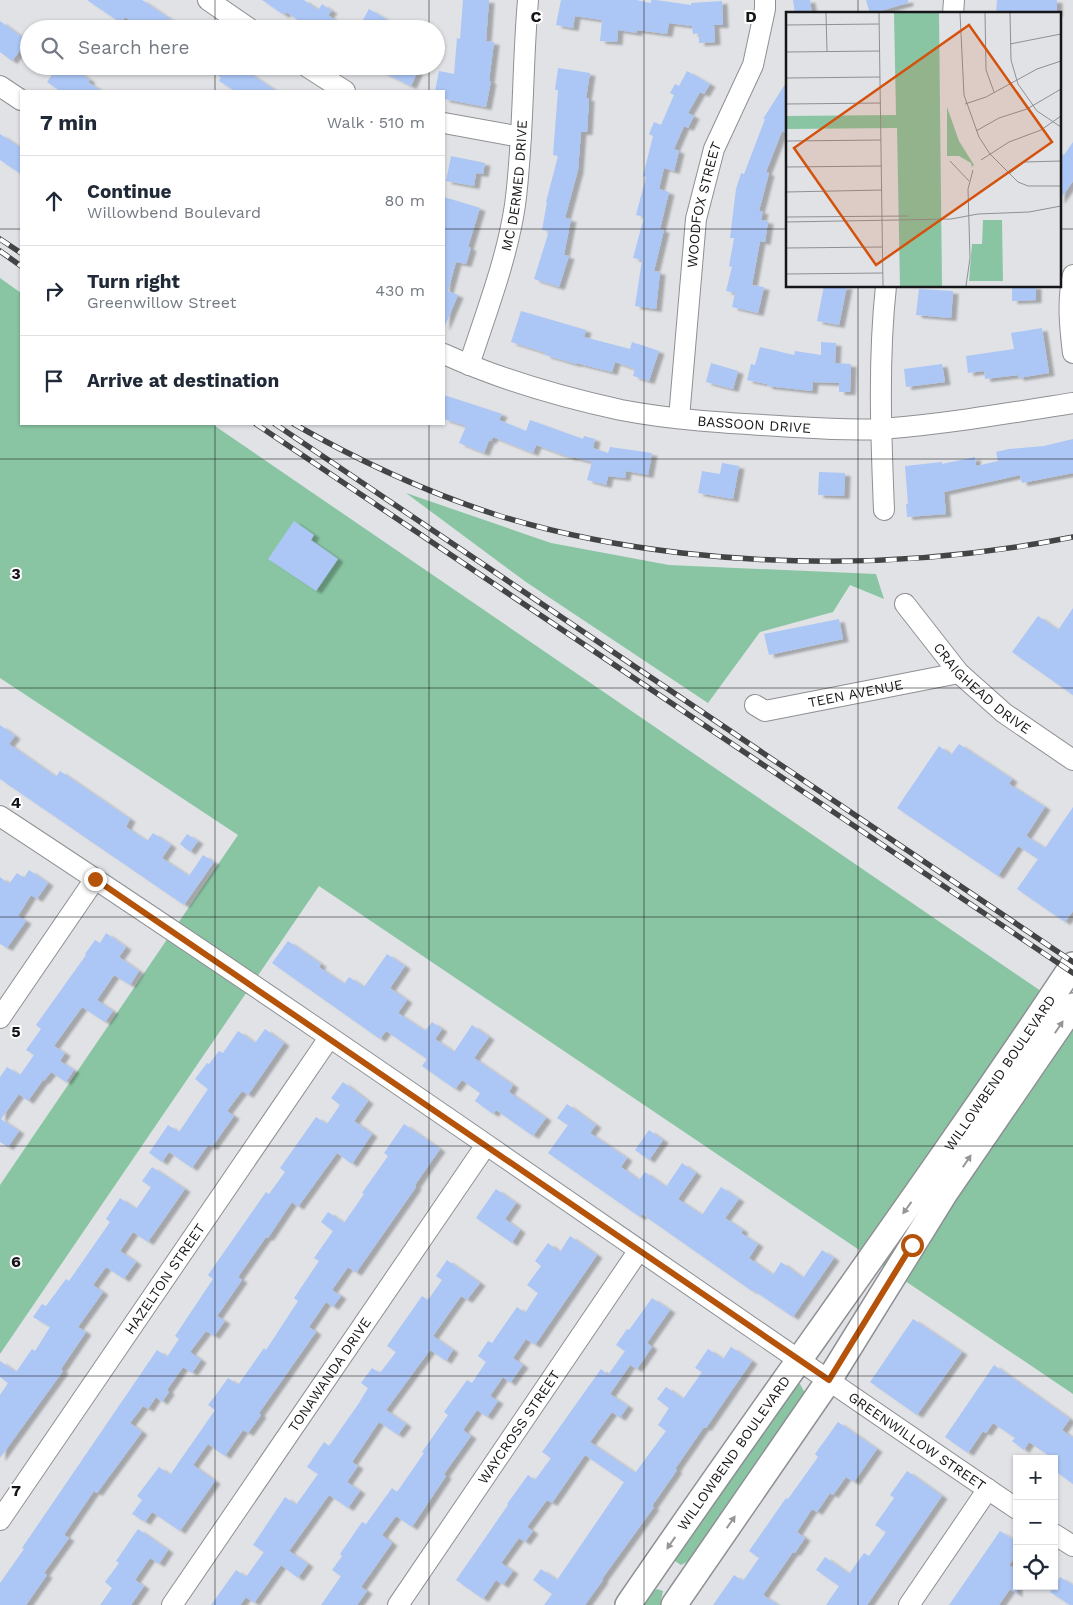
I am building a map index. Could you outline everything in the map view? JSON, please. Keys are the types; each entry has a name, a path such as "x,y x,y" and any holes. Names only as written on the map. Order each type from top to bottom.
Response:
{"main road":[{"name":"WILLOWBEND BOULEVARD","path":"680,1596 829,1380 936,1187 1073,965"},
{"name":"WILLOWBEND BOULEVARD","path":"628,1605 858,1275 936,1187 1073,1006"},
{"path":"829,1380 818,1358 830,1332 848,1304 858,1275"},
{"path":"654,1567 680,1596"}],"street":[{"path":"208,0 237,20"},
{"name":"MC DERMED DRIVE","path":"469,365 504,254 514,206 521,137 528,0"},
{"name":"WOODFOX STREET","path":"679,418 696,219 714,149 753,65 765,9 765,0"},
{"path":"320,75 343,90"},
{"path":"0,86 20,99"},
{"path":"445,123 521,137"},
{"path":"1073,276 1070,287 1070,326 1073,353"},
{"path":"884,510 880,429 882,343 886,288"},
{"name":"BASSOON DRIVE","path":"445,354 469,365 522,383 621,410 730,424 824,429 880,429 974,418 1073,402"},
{"name":"CRAIGHEAD DRIVE","path":"905,604 959,673 1004,713 1073,760"},
{"name":"TEEN AVENUE","path":"754,705 765,711 959,673"},
{"name":"GREENWILLOW STREET","path":"0,816 329,1038 1013,1505"},
{"path":"0,1018 95,879"},
{"name":"HAZELTON STREET","path":"0,1520 329,1038"},
{"name":"TONAWANDA DRIVE","path":"172,1605 486,1145"},
{"name":"WAYCROSS STREET","path":"398,1605 639,1250"},
{"path":"909,1605 988,1489"},
{"path":"1058,1537 1073,1546"}],"green space":[{"path":"0,278 20,292 20,425 213,425 1073,1013 1073,1394 319,886 0,1354 0,1185 238,835 0,678"},
{"path":"406,493 551,543 669,565 876,574 884,599 850,585 833,612 760,632 708,703 526,582"},
{"path":"800,1384 805,1393 700,1555 681,1565 675,1561 677,1544 787,1388"},
{"path":"657,1589 663,1591 660,1605 635,1605 639,1600"}],"building":[{"path":"87,0 142,0 172,20 130,20 125,17 123,20 117,20"},
{"path":"262,0 304,0 318,10 322,4 332,11 328,15 335,20 298,20 286,12 284,15"},
{"path":"463,0 489,0 486,41 494,42 489,81 491,81 486,107 445,99 445,90 435,90 438,75 445,75 445,72 454,74 457,38 460,39"},
{"path":"561,0 636,0 651,3 651,0 656,0 691,5 691,3 722,1 723,25 714,25 715,42 699,43 699,33 693,34 692,26 669,23 667,34 637,30 637,33 618,30 617,42 600,41 602,20 575,16 573,28 556,25"},
{"path":"793,0 810,0 812,12 795,12"},
{"path":"866,0 908,0 908,3 877,12 869,12"},
{"path":"997,0 1057,0 1057,12 996,12"},
{"path":"369,9 388,20 363,20"},
{"path":"0,21 20,36 20,50 12,61 0,52"},
{"path":"558,68 590,73 586,98 589,98 587,132 581,132 578,170 565,218 571,219 564,255 569,256 559,287 534,279 549,231 542,230 546,202 558,156 553,155 558,90 555,90"},
{"path":"687,71 710,84 704,94 700,92 688,113 694,116 688,128 684,126 674,149 679,151 674,171 664,168 659,189 669,192 660,229 664,230 654,271 660,272 656,309 635,306 642,260 633,258 644,217 636,215 646,177 643,176 653,136 649,134 654,122 661,125 674,95 670,93 675,84 679,86"},
{"path":"52,75 83,75 90,80 88,82 100,90 59,90 47,82"},
{"path":"218,75 252,75 275,90 233,90 219,81 221,77"},
{"path":"388,75 416,75 411,86"},
{"path":"786,83 786,133 782,131 766,172 769,173 759,211 763,211 761,220 768,221 765,242 760,241 752,285 764,287 758,313 732,307 735,293 726,291 732,267 729,266 734,238 730,238 736,189 741,173 744,174 765,119 763,119"},
{"path":"0,134 20,147 20,173 0,160"},
{"path":"1073,142 1073,181 1060,200 1060,153 1064,155"},
{"path":"451,156 485,163 483,174 476,173 474,186 446,181"},
{"path":"445,197 480,208 468,247 471,248 466,264 456,262 448,291 458,295 445,326"},
{"path":"824,288 847,288 839,325 817,321"},
{"path":"1012,288 1036,288 1036,300 1012,301"},
{"path":"919,289 953,291 951,318 916,315"},
{"path":"521,311 586,330 584,337 630,349 632,342 659,351 649,381 633,376 635,369 615,362 612,372 545,355 546,353 511,342"},
{"path":"1042,328 1049,373 1018,378 1018,375 985,379 984,371 968,373 966,356 1014,349 1011,333"},
{"path":"821,342 836,343 835,363 851,364 850,392 839,392 839,383 813,382 812,391 767,386 767,384 747,380 751,364 755,365 760,347 794,355 795,351 821,355"},
{"path":"711,363 738,371 733,389 706,382"},
{"path":"942,364 945,382 906,387 904,369"},
{"path":"445,395 502,414 499,420 526,431 530,420 583,439 584,436 595,439 593,448 608,453 610,447 652,453 648,475 626,471 625,478 608,476 606,485 587,480 592,462 572,458 536,445 533,453 493,437 491,441 489,440 484,453 459,443 466,426 445,419"},
{"path":"1073,439 1073,473 1022,483 1020,475 944,492 946,514 907,517 906,504 908,504 905,466 942,462 942,464 975,457 976,466 998,461 996,452 1044,446"},
{"path":"722,463 739,466 733,499 698,493 702,471 720,474"},
{"path":"819,472 845,473 844,496 818,495"},
{"path":"294,521 314,535 311,540 338,559 316,591 268,559"},
{"path":"1073,608 1073,695 1012,652 1038,616 1058,630"},
{"path":"839,619 843,639 769,655 764,634"},
{"path":"0,725 15,736 9,744 56,777 60,771 130,819 126,827 147,841 153,833 171,845 162,858 189,876 203,855 214,862 184,905 0,779"},
{"path":"959,744 1012,779 1009,784 1045,807 1026,836 1045,848 1073,807 1073,911 1065,922 1017,889 1038,859 1018,846 998,876 897,808 939,746 951,755"},
{"path":"187,834 198,841 190,852 180,844"},
{"path":"29,870 48,883 37,899 31,895 18,916 26,921 7,948 0,944 0,877 9,884 17,873 24,878"},
{"path":"106,933 126,947 119,957 139,971 130,985 114,975 97,1000 113,1011 105,1022 82,1007 54,1046 65,1053 60,1061 74,1070 66,1082 51,1072 28,1101 19,1094 1,1119 19,1131 8,1147 0,1142 0,1077 7,1067 20,1075 34,1055 26,1050 41,1029 36,1025 95,940 100,943"},
{"path":"288,941 321,964 319,967 344,984 349,977 364,987 387,954 405,966 390,988 407,1000 398,1013 425,1031 432,1022 442,1029 435,1039 454,1052 472,1025 489,1037 474,1058 513,1085 509,1092 546,1118 533,1136 496,1110 493,1114 475,1101 480,1093 462,1080 455,1089 422,1066 427,1059 386,1031 380,1039 272,963"},
{"path":"265,1029 284,1043 248,1095 242,1091 227,1111 234,1116 212,1147 208,1145 192,1168 169,1152 162,1162 149,1153 168,1125 179,1132 208,1089 195,1079 207,1063 209,1064 219,1051 223,1053 238,1031 255,1043"},
{"path":"343,1082 368,1101 354,1121 372,1134 352,1164 337,1153 298,1207 292,1202 268,1238 266,1237 238,1277 242,1280 217,1316 225,1321 214,1336 206,1331 190,1352 201,1360 192,1373 183,1367 167,1390 169,1392 162,1402 156,1397 148,1409 143,1406 130,1423 142,1432 97,1493 94,1491 64,1535 69,1538 44,1573 47,1575 26,1605 0,1605 0,1583 24,1549 22,1548 157,1350 167,1357 179,1339 175,1336 213,1279 208,1275 266,1192 269,1194 285,1172 280,1168 316,1117 327,1124 340,1105 331,1098"},
{"path":"567,1104 596,1125 590,1133 627,1158 621,1167 639,1180 645,1172 666,1187 682,1163 696,1173 678,1199 702,1215 721,1187 739,1199 725,1218 743,1230 741,1233 758,1244 749,1258 773,1275 781,1262 803,1278 822,1250 834,1258 793,1317 752,1291 642,1214 640,1217 548,1153 568,1125 557,1118"},
{"path":"404,1124 440,1149 356,1273 348,1267 332,1290 341,1296 333,1307 326,1302 309,1327 316,1332 259,1413 261,1415 248,1433 243,1430 225,1456 208,1444 193,1465 215,1481 180,1531 152,1512 145,1522 132,1514 142,1500 137,1496 159,1467 170,1475 215,1410 208,1405 228,1378 238,1385 264,1348 266,1350 298,1301 294,1298 319,1261 314,1258 333,1231 321,1222 328,1212 344,1223 388,1156 384,1153"},
{"path":"649,1130 663,1140 649,1160 635,1150"},
{"path":"152,1167 185,1189 148,1242 133,1232 120,1251 136,1262 124,1279 106,1267 93,1285 103,1292 78,1327 86,1332 61,1369 63,1371 0,1458 0,1395 8,1383 0,1377 0,1361 16,1372 32,1349 35,1351 50,1327 33,1317 42,1304 46,1306 66,1279 69,1281 110,1222 106,1219 120,1198 136,1209 151,1187 142,1181"},
{"path":"496,1189 516,1203 505,1219 520,1230 512,1243 476,1218"},
{"path":"570,1236 597,1255 535,1345 526,1339 513,1358 523,1365 510,1383 503,1377 490,1396 498,1401 487,1417 477,1410 463,1430 471,1436 444,1474 446,1476 412,1527 396,1516 382,1535 392,1543 361,1587 367,1591 357,1605 321,1605 341,1576 332,1570 342,1556 340,1554 362,1522 366,1524 392,1488 397,1492 448,1415 444,1412 467,1380 472,1383 486,1362 478,1356 488,1341 492,1343 517,1307 525,1313 538,1293 527,1285 541,1266 535,1261 548,1243 560,1252"},
{"path":"447,1260 480,1283 467,1300 461,1296 433,1336 453,1350 446,1361 430,1350 386,1410 406,1424 398,1435 379,1422 352,1462 358,1466 347,1482 360,1491 348,1508 329,1495 289,1551 308,1564 298,1578 281,1565 254,1603 246,1597 240,1605 211,1605 236,1570 246,1577 264,1552 253,1545 285,1497 296,1505 318,1474 307,1467 324,1442 329,1446 359,1403 368,1388 361,1383 372,1368 380,1373 396,1352 387,1346 422,1296 428,1300 442,1280 436,1276"},
{"path":"652,1298 670,1310 647,1343 652,1347 637,1369 630,1365 610,1394 628,1406 620,1418 612,1412 590,1442 635,1473 666,1431 658,1425 669,1408 657,1399 666,1387 683,1399 702,1372 695,1368 708,1349 723,1359 731,1347 752,1361 675,1469 677,1470 652,1506 654,1507 585,1605 544,1605 552,1594 533,1580 541,1569 557,1580 624,1482 585,1455 552,1503 547,1500 527,1527 533,1531 525,1542 519,1538 501,1563 513,1571 503,1585 496,1580 483,1599 456,1580 528,1475 535,1480 551,1458 542,1452 601,1369 608,1375 625,1351 616,1345"},
{"path":"913,1319 962,1352 917,1415 870,1382"},
{"path":"994,1365 1070,1419 1062,1430 1073,1438 1073,1484 1058,1473 1058,1455 1048,1455 1029,1442 1024,1450 1012,1441 1015,1438 993,1423 986,1433 983,1431 968,1453 945,1437"},
{"path":"838,1422 877,1449 854,1482 846,1477 833,1495 830,1493 817,1512 812,1509 797,1532 805,1538 763,1595 778,1605 713,1605 734,1575 743,1581 759,1558 749,1551 786,1498 788,1499 818,1457 815,1454"},
{"path":"907,1471 942,1496 867,1605 826,1605 839,1586 816,1570 825,1557 849,1574 864,1553 869,1556 886,1532 875,1525 894,1498 890,1495"},
{"path":"138,1529 168,1550 159,1564 150,1558 135,1580 144,1586 131,1605 100,1605 112,1588 105,1582 119,1563 116,1561"},
{"path":"1000,1531 1013,1539 1013,1560 1009,1565 1013,1568 1013,1590 1017,1590 1017,1594 1010,1589 999,1605 949,1605"},
{"path":"1060,1577 1073,1585 1073,1605 1050,1592 1051,1590 1058,1590 1058,1580"}],"railway":[{"path":"0,239 20,252"},
{"path":"0,251 20,265"},
{"path":"257,425 1073,973"},
{"path":"276,425 1073,962"},
{"path":"296,425 343,451 394,475 473,507 567,534 659,550 731,558 829,561 878,560 976,553 1073,537"}],"route":[{"path":"95,879 829,1380 912,1245"}]}
